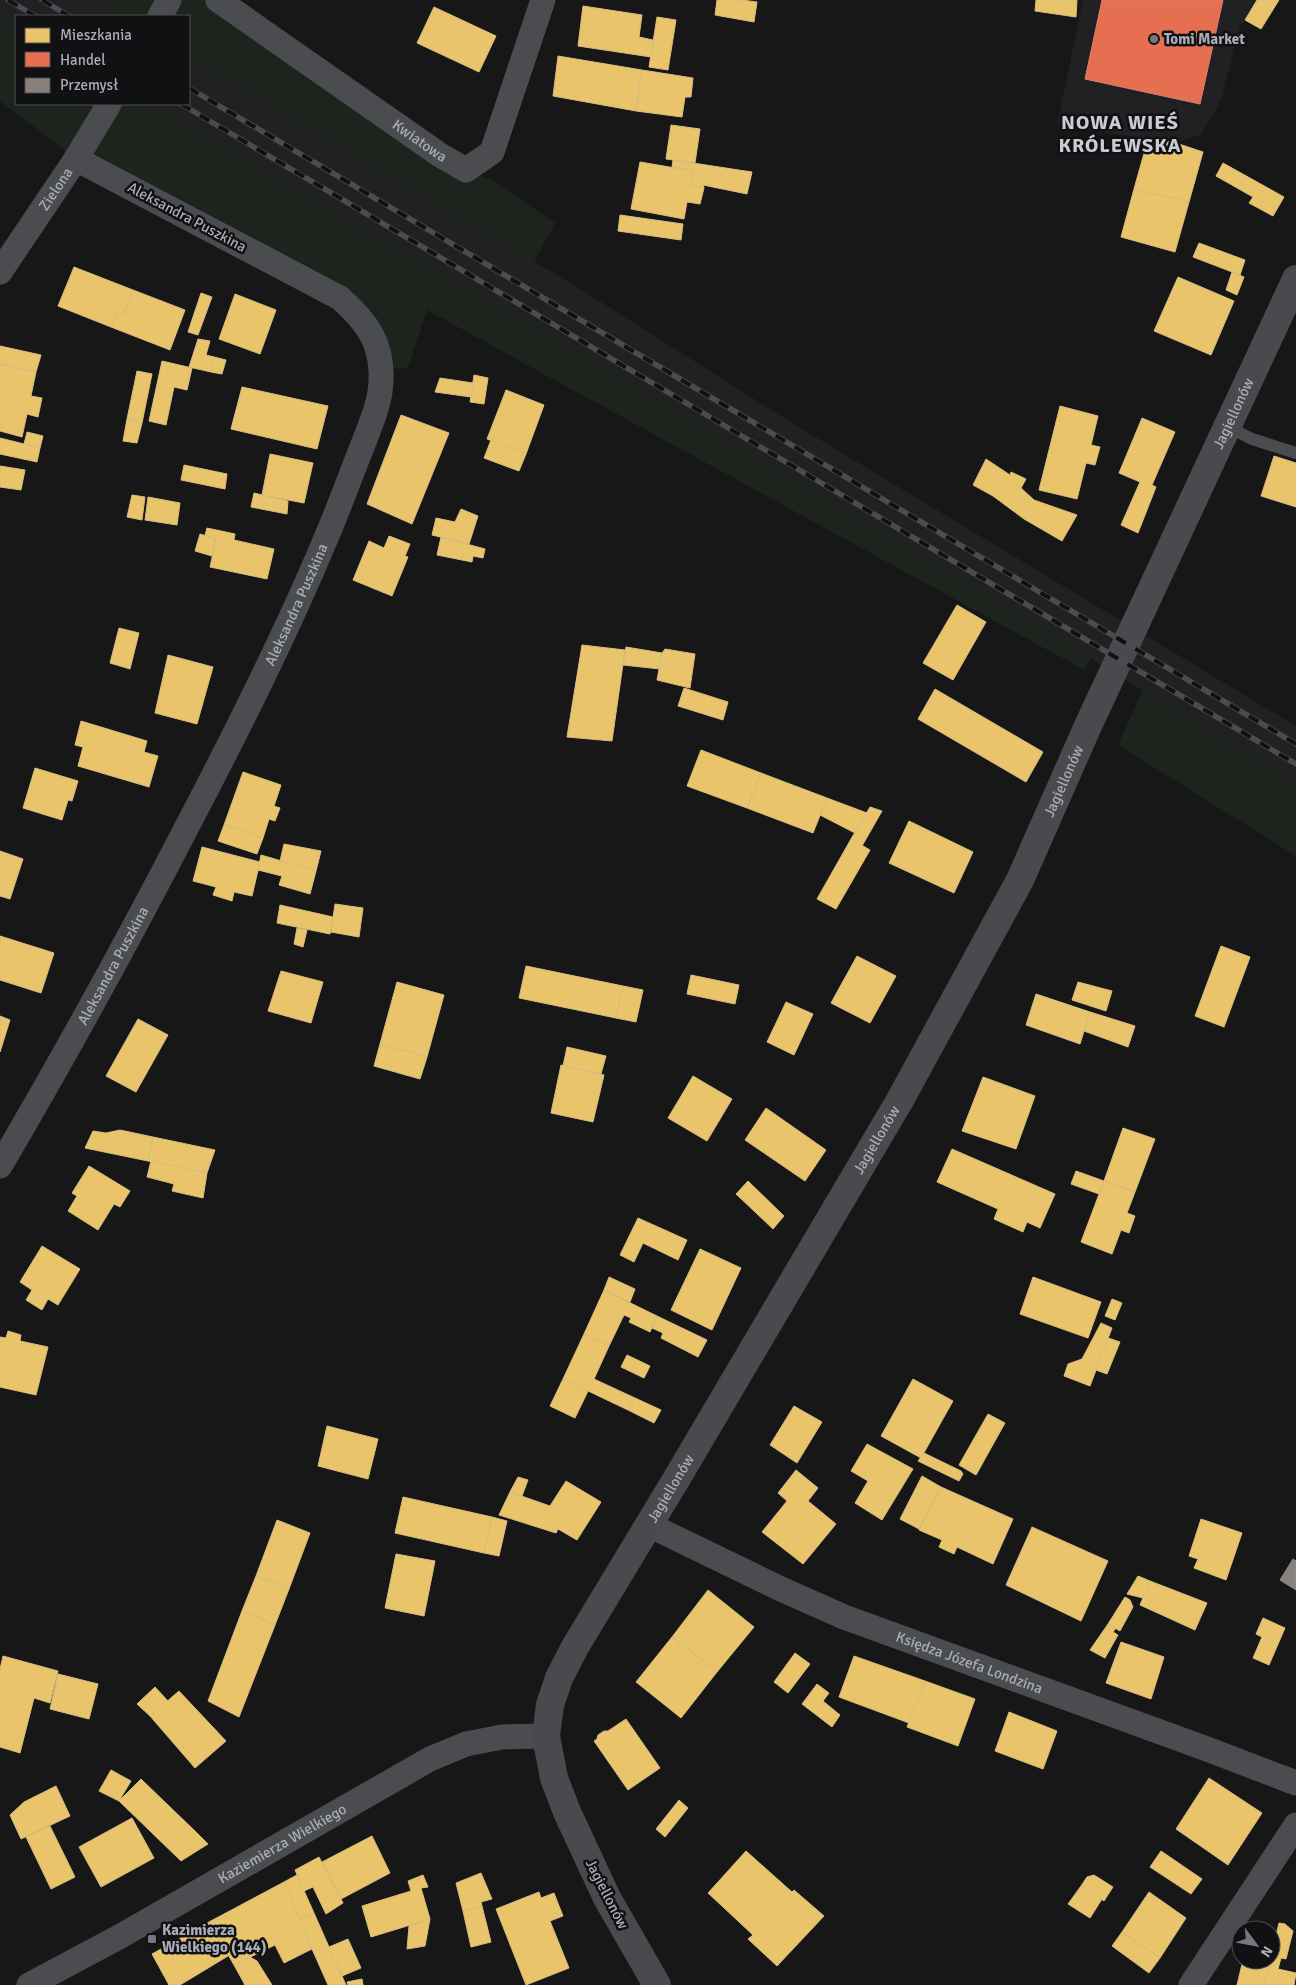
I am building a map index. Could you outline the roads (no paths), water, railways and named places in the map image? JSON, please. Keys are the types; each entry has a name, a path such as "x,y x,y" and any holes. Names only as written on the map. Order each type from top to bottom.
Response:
{"street":[{"path":"161,15 169,0"},
{"name":"Kwiatowa","path":"218,0 440,156 466,170 492,152 543,0"},
{"name":"Zielona","path":"0,272 76,159 105,111"},
{"name":"Aleksandra Puszkina","path":"0,1166 112,969 264,676 307,584 343,498 378,402 381,381 380,356 373,336 358,314 340,298 76,159"},
{"name":"Jagiellonów","path":"657,1985 607,1898 570,1820 554,1778 546,1736 550,1705 559,1678 575,1647 900,1100 1020,880 1088,728 1296,279"},
{"name":"Księdza Józefa Londzina","path":"649,1525 781,1589 844,1617 1296,1783"},
{"name":"Kaziemierza Wielkiego","path":"29,1985 119,1937 430,1759 466,1744 502,1737 546,1736"},
{"path":"1191,1985 1296,1826"}],"lane":[{"path":"1228,426 1252,440 1296,452"}],"railway":[{"path":"8,0 33,15"},
{"path":"42,0 67,15"},
{"path":"190,89 1296,744"},
{"path":"183,105 1296,764"}],"place":[{"name":"Tomi Market","path":"1154,39"},
{"name":"Kazimierza Wielkiego (144)","path":"152,1939"}],"district":[{"name":"NOWA WIEŚ KRÓLEWSKA","path":"1120,134"}]}
